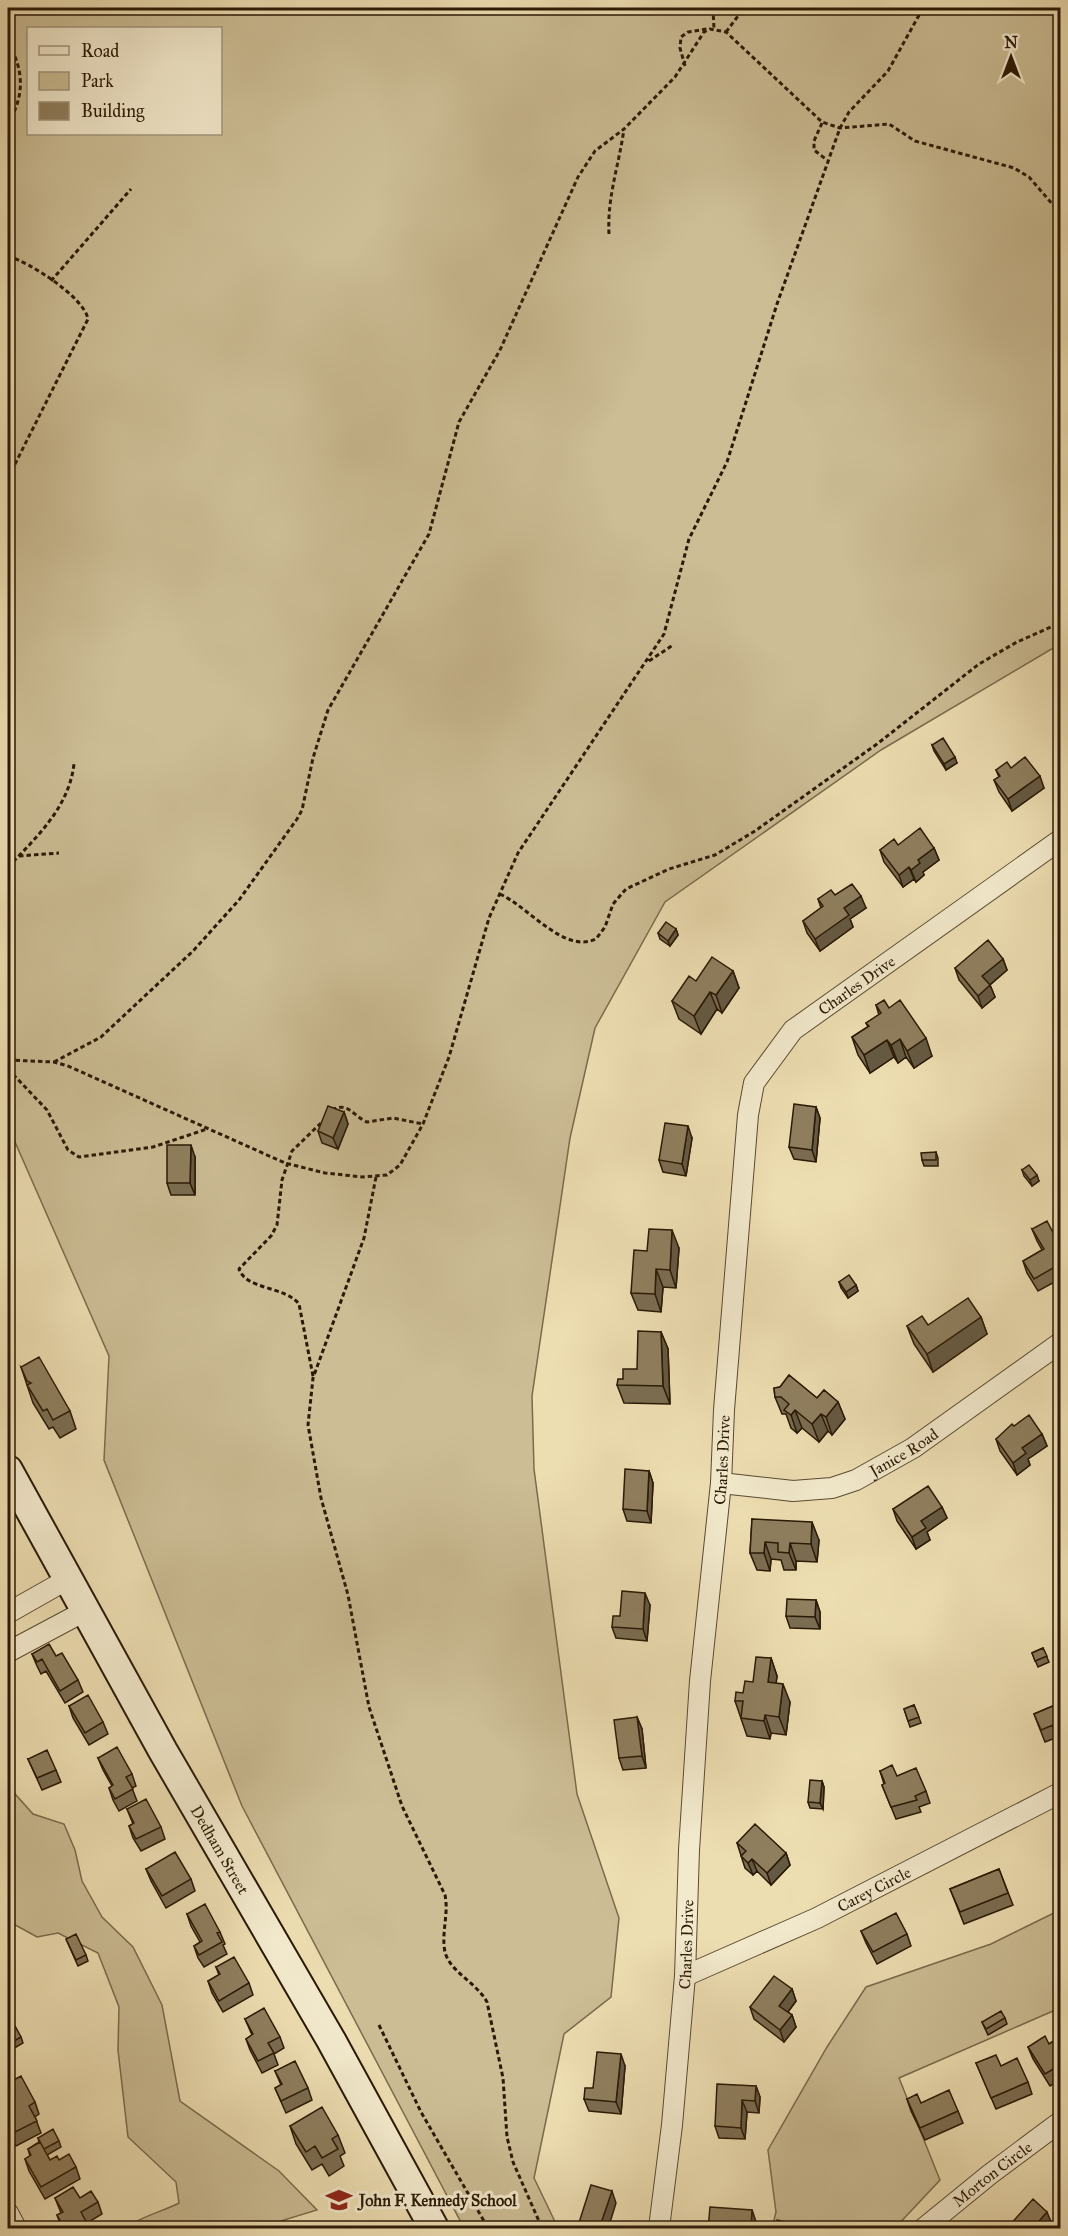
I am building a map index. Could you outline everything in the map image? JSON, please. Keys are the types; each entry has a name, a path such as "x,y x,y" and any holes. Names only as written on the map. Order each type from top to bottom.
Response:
{"main road":[{"name":"Dedham Street","path":"8,1470 85,1611 331,2040 434,2229"}],"street":[{"name":"Charles Drive","path":"659,2229 672,2125 685,1976 689,1850 700,1681 722,1483 724,1410 747,1115 754,1083 793,1030 1060,840"},
{"name":"Janice Road","path":"722,1483 793,1491 832,1488 856,1480 913,1448 1060,1343"},
{"path":"8,1613 68,1579"},
{"path":"8,1652 85,1611"},
{"name":"Carey Circle","path":"685,1976 817,1918 1060,1793"},
{"name":"Morton Circle","path":"924,2229 988,2175 1060,2122"},
{"path":"8,2213 16,2229"}],"path":[{"path":"712,29 714,8"},
{"path":"726,32 744,8"},
{"path":"8,1060 54,1062 97,1078 285,1163 325,1173 376,1177 387,1175 400,1165 423,1124 449,1058 489,918 518,853 613,709 648,662 668,626 689,540 727,462 748,391 840,128 849,112 888,71 923,8"},
{"path":"54,1062 101,1037 193,951 239,900 297,819 302,810 313,759 328,710 374,627 421,551 434,523 459,422 500,350 578,177 596,152 624,129 685,66 700,37 712,29"},
{"path":"685,66 680,48 681,37 688,32 712,29 726,32 822,122 840,128 889,124 915,141 1014,168 1029,177 1060,213"},
{"path":"8,43 22,80 14,113 8,124"},
{"path":"822,122 813,145 818,155 827,160"},
{"path":"609,234 608,211 624,129"},
{"path":"51,281 131,189"},
{"path":"8,256 24,261 82,304 88,319 8,478"},
{"path":"500,894 535,915 559,937 587,943 596,939 605,927 613,904 626,889 669,868 715,855 755,831 877,744 979,664 1017,642 1060,623"},
{"path":"648,662 673,645"},
{"path":"8,867 63,803 72,780 74,764"},
{"path":"17,857 59,853"},
{"path":"8,1069 47,1110 68,1150 79,1157 153,1146 207,1128"},
{"path":"331,1111 338,1107 346,1108 367,1122 393,1118 423,1124"},
{"path":"313,1378 299,1304 282,1291 246,1279 239,1269 271,1236 277,1225 285,1163 292,1151 324,1120"},
{"path":"376,1177 364,1238 313,1378 308,1425 321,1498 348,1595 369,1707 402,1806 445,1895 448,1910 445,1952 449,1960 482,1993 487,2002 502,2078 507,2137 513,2162 542,2229"},
{"path":"379,2025 421,2112 488,2229"}],"green space":[{"path":"8,8 1060,8 1060,644 881,750 665,902 595,1028 570,1138 532,1396 534,1469 577,1794 619,1918 611,1997 564,2034 534,2178 558,2228 464,2228 242,1806 104,1460 109,1356 8,1126"},
{"path":"8,1786 33,1814 64,1824 75,1850 82,1881 102,1917 133,1947 162,2005 180,2101 279,2171 317,2210 258,2228 126,2228 179,2203 176,2182 128,2137 118,2050 119,2007 98,1953 58,1933 37,1937 8,1921"},
{"path":"1060,1910 1060,2008 899,2078 940,2180 895,2228 772,2228 776,2212 768,2150 827,2047 866,1987 991,1944"}],"building":[{"path":"943,738 955,757 944,764 932,745"},
{"path":"1025,757 1040,776 1008,799 994,780 1000,776 996,770 1007,762 1011,768"},
{"path":"920,828 934,848 918,860 920,863 911,870 909,867 899,875 880,850 894,839 898,845"},
{"path":"852,884 861,896 844,908 849,915 815,939 803,921 823,906 818,899 831,890 835,895"},
{"path":"666,922 676,929 668,941 658,933"},
{"path":"988,940 1003,959 982,976 990,985 978,996 955,968"},
{"path":"712,957 733,971 716,995 710,992 694,1016 672,1001 689,976 696,981"},
{"path":"884,1000 889,1008 900,1000 926,1038 907,1051 900,1039 891,1045 887,1040 864,1055 852,1037 869,1026 866,1023 881,1013 876,1005"},
{"path":"794,1104 816,1107 812,1150 789,1147"},
{"path":"328,1106 344,1112 333,1138 318,1131"},
{"path":"665,1123 688,1126 682,1164 659,1160"},
{"path":"167,1145 191,1145 190,1183 167,1183"},
{"path":"936,1152 936,1160 922,1160 921,1153"},
{"path":"1029,1165 1037,1175 1030,1180 1022,1170"},
{"path":"1047,1221 1060,1246 1060,1264 1034,1279 1023,1261 1044,1249 1032,1229"},
{"path":"649,1229 672,1230 670,1270 656,1269 655,1294 631,1293 634,1250 647,1251"},
{"path":"849,1275 856,1285 846,1292 839,1282"},
{"path":"968,1298 981,1317 927,1354 907,1326 922,1316 928,1325"},
{"path":"638,1331 661,1332 663,1386 617,1385 618,1379 623,1379 623,1369 637,1369"},
{"path":"39,1357 70,1411 53,1420 47,1409 43,1411 27,1385 31,1383 27,1381 21,1367"},
{"path":"789,1375 817,1398 824,1390 838,1402 826,1417 821,1414 812,1424 795,1410 791,1415 784,1410 789,1404 781,1397 775,1397 774,1388 780,1387"},
{"path":"1029,1415 1042,1434 1022,1448 1026,1453 1013,1463 996,1439 1012,1424 1014,1426"},
{"path":"625,1469 649,1471 647,1511 623,1509"},
{"path":"928,1486 942,1507 921,1521 926,1528 912,1537 893,1509"},
{"path":"752,1519 812,1522 811,1544 790,1543 789,1553 778,1552 778,1543 765,1542 764,1553 750,1553"},
{"path":"622,1591 645,1593 643,1629 612,1627 613,1616 620,1616"},
{"path":"787,1599 816,1600 815,1617 786,1616"},
{"path":"49,1644 56,1656 62,1653 78,1680 60,1691 42,1659 37,1662 32,1654"},
{"path":"1043,1648 1047,1656 1035,1661 1032,1653"},
{"path":"756,1657 771,1658 768,1682 783,1684 779,1717 765,1715 764,1721 741,1718 743,1701 735,1701 736,1692 743,1693 745,1681 753,1682"},
{"path":"88,1695 103,1722 85,1733 69,1706"},
{"path":"1060,1703 1060,1728 1055,1730 1053,1725 1041,1730 1034,1714"},
{"path":"914,1705 919,1717 908,1721 904,1709"},
{"path":"637,1717 642,1756 619,1758 614,1720"},
{"path":"117,1747 132,1774 126,1777 133,1789 115,1799 109,1788 113,1785 98,1758"},
{"path":"47,1750 56,1770 37,1778 28,1759"},
{"path":"892,1765 897,1776 916,1768 926,1791 915,1796 917,1800 891,1807 882,1785 885,1783 880,1771"},
{"path":"810,1780 822,1781 820,1803 808,1802"},
{"path":"146,1799 161,1827 136,1839 129,1826 134,1823 127,1809"},
{"path":"755,1824 786,1853 767,1873 752,1859 748,1863 741,1856 746,1851 737,1843"},
{"path":"175,1852 191,1879 162,1896 146,1869"},
{"path":"999,1869 1008,1893 960,1912 950,1889"},
{"path":"205,1904 220,1932 217,1933 222,1942 199,1955 194,1946 202,1941 187,1914"},
{"path":"896,1913 907,1934 873,1952 861,1931"},
{"path":"76,1934 86,1955 76,1960 66,1939"},
{"path":"234,1957 249,1983 219,2001 208,1981 220,1974 216,1967"},
{"path":"774,1976 792,1989 779,2006 792,2015 780,2030 750,2007"},
{"path":"264,2008 280,2037 268,2043 274,2053 258,2061 246,2039 253,2034 245,2019"},
{"path":"1001,2011 1005,2018 986,2029 982,2022"},
{"path":"14,2024 21,2037 11,2043 8,2028"},
{"path":"1045,2036 1049,2044 1060,2037 1060,2065 1045,2074 1028,2047"},
{"path":"597,2052 621,2054 616,2102 584,2099 585,2088 593,2088"},
{"path":"996,2055 1001,2066 1017,2058 1028,2082 991,2098 976,2063"},
{"path":"295,2061 308,2088 281,2101 275,2088 282,2084 275,2071"},
{"path":"21,2076 35,2102 29,2106 37,2121 11,2134 8,2127 8,2095 11,2093 8,2083"},
{"path":"717,2084 756,2086 755,2101 742,2100 741,2128 715,2126"},
{"path":"949,2090 958,2111 920,2128 907,2099 917,2094 921,2103"},
{"path":"322,2107 338,2135 332,2139 338,2149 322,2158 315,2146 306,2152 290,2126"},
{"path":"53,2129 59,2141 44,2149 38,2138"},
{"path":"40,2142 50,2160 57,2156 59,2160 69,2154 76,2167 41,2187 25,2159 31,2155 28,2149"},
{"path":"591,2185 612,2191 599,2229 577,2229"},
{"path":"73,2187 80,2198 91,2191 98,2202 81,2212 90,2229 65,2229 57,2215 63,2212 55,2198"},
{"path":"1033,2199 1047,2212 1032,2229 1010,2229 1008,2227"},
{"path":"710,2207 752,2210 751,2226 732,2224 732,2229 708,2229"},
{"path":"777,2220 787,2222 785,2229 774,2229"}],"place":[{"name":"John F. Kennedy School","path":"339,2200"}]}
